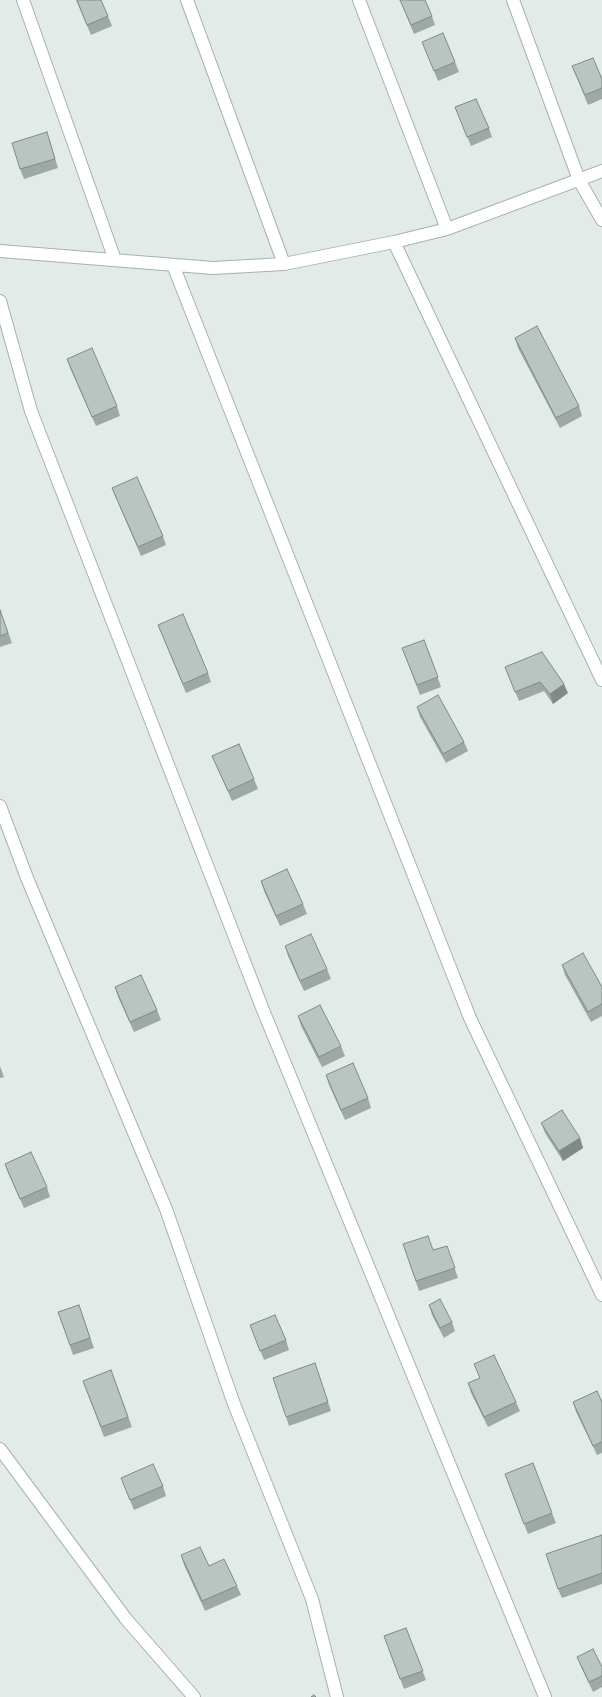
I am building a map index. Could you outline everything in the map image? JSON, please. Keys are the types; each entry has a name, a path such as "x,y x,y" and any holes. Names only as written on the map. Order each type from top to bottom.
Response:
{"street":[{"path":"23,0 115,260"},
{"path":"187,0 284,264"},
{"path":"359,0 447,229"},
{"path":"513,0 579,180 602,220"},
{"path":"0,251 213,268 284,264 394,242 447,229 602,171"},
{"path":"394,242 602,680"},
{"path":"173,265 470,1018 602,1295"},
{"path":"0,301 31,411 260,1003 544,1697"},
{"path":"0,806 27,878 166,1209 234,1404 312,1599 337,1697"},
{"path":"0,1449 126,1619 194,1697"}],"building":[{"path":"77,0 101,0 108,16 87,25"},
{"path":"400,0 425,0 432,16 411,25"},
{"path":"443,33 455,62 434,71 422,42"},
{"path":"593,58 602,79 602,88 585,95 572,66"},
{"path":"476,99 489,128 467,137 455,107"},
{"path":"47,132 55,159 20,169 12,143"},
{"path":"537,326 579,406 556,418 515,338"},
{"path":"92,348 117,406 92,417 67,359"},
{"path":"137,477 163,536 138,547 112,488"},
{"path":"0,610 8,633 0,636"},
{"path":"183,614 208,673 183,684 158,625"},
{"path":"424,640 438,677 417,685 402,648"},
{"path":"542,652 564,684 550,694 540,682 515,692 505,667"},
{"path":"438,695 464,742 443,754 417,707"},
{"path":"239,744 254,779 228,791 212,756"},
{"path":"287,869 303,904 276,916 261,881"},
{"path":"311,934 327,969 300,981 285,946"},
{"path":"583,953 602,987 602,1004 588,1012 562,965"},
{"path":"141,975 157,1010 130,1022 115,987"},
{"path":"320,1005 341,1046 319,1057 298,1016"},
{"path":"353,1063 368,1098 341,1110 326,1075"},
{"path":"562,1110 580,1138 559,1151 541,1123"},
{"path":"31,1152 47,1187 20,1199 5,1164"},
{"path":"428,1236 433,1250 447,1246 455,1268 416,1281 403,1244"},
{"path":"440,1299 452,1322 440,1328 429,1305"},
{"path":"79,1305 90,1338 70,1345 58,1312"},
{"path":"275,1315 286,1340 260,1351 250,1325"},
{"path":"494,1355 516,1402 484,1417 468,1383 480,1378 474,1364"},
{"path":"315,1363 328,1402 286,1417 273,1378"},
{"path":"111,1370 128,1417 101,1427 83,1381"},
{"path":"597,1391 602,1402 602,1442 593,1446 573,1402"},
{"path":"533,1463 552,1513 524,1524 505,1474"},
{"path":"153,1464 163,1486 130,1500 121,1478"},
{"path":"602,1535 602,1573 558,1589 546,1554"},
{"path":"200,1547 209,1566 224,1559 237,1586 202,1601 181,1555"},
{"path":"406,1628 423,1671 400,1679 384,1636"},
{"path":"593,1649 602,1667 602,1676 589,1682 577,1657"}]}
